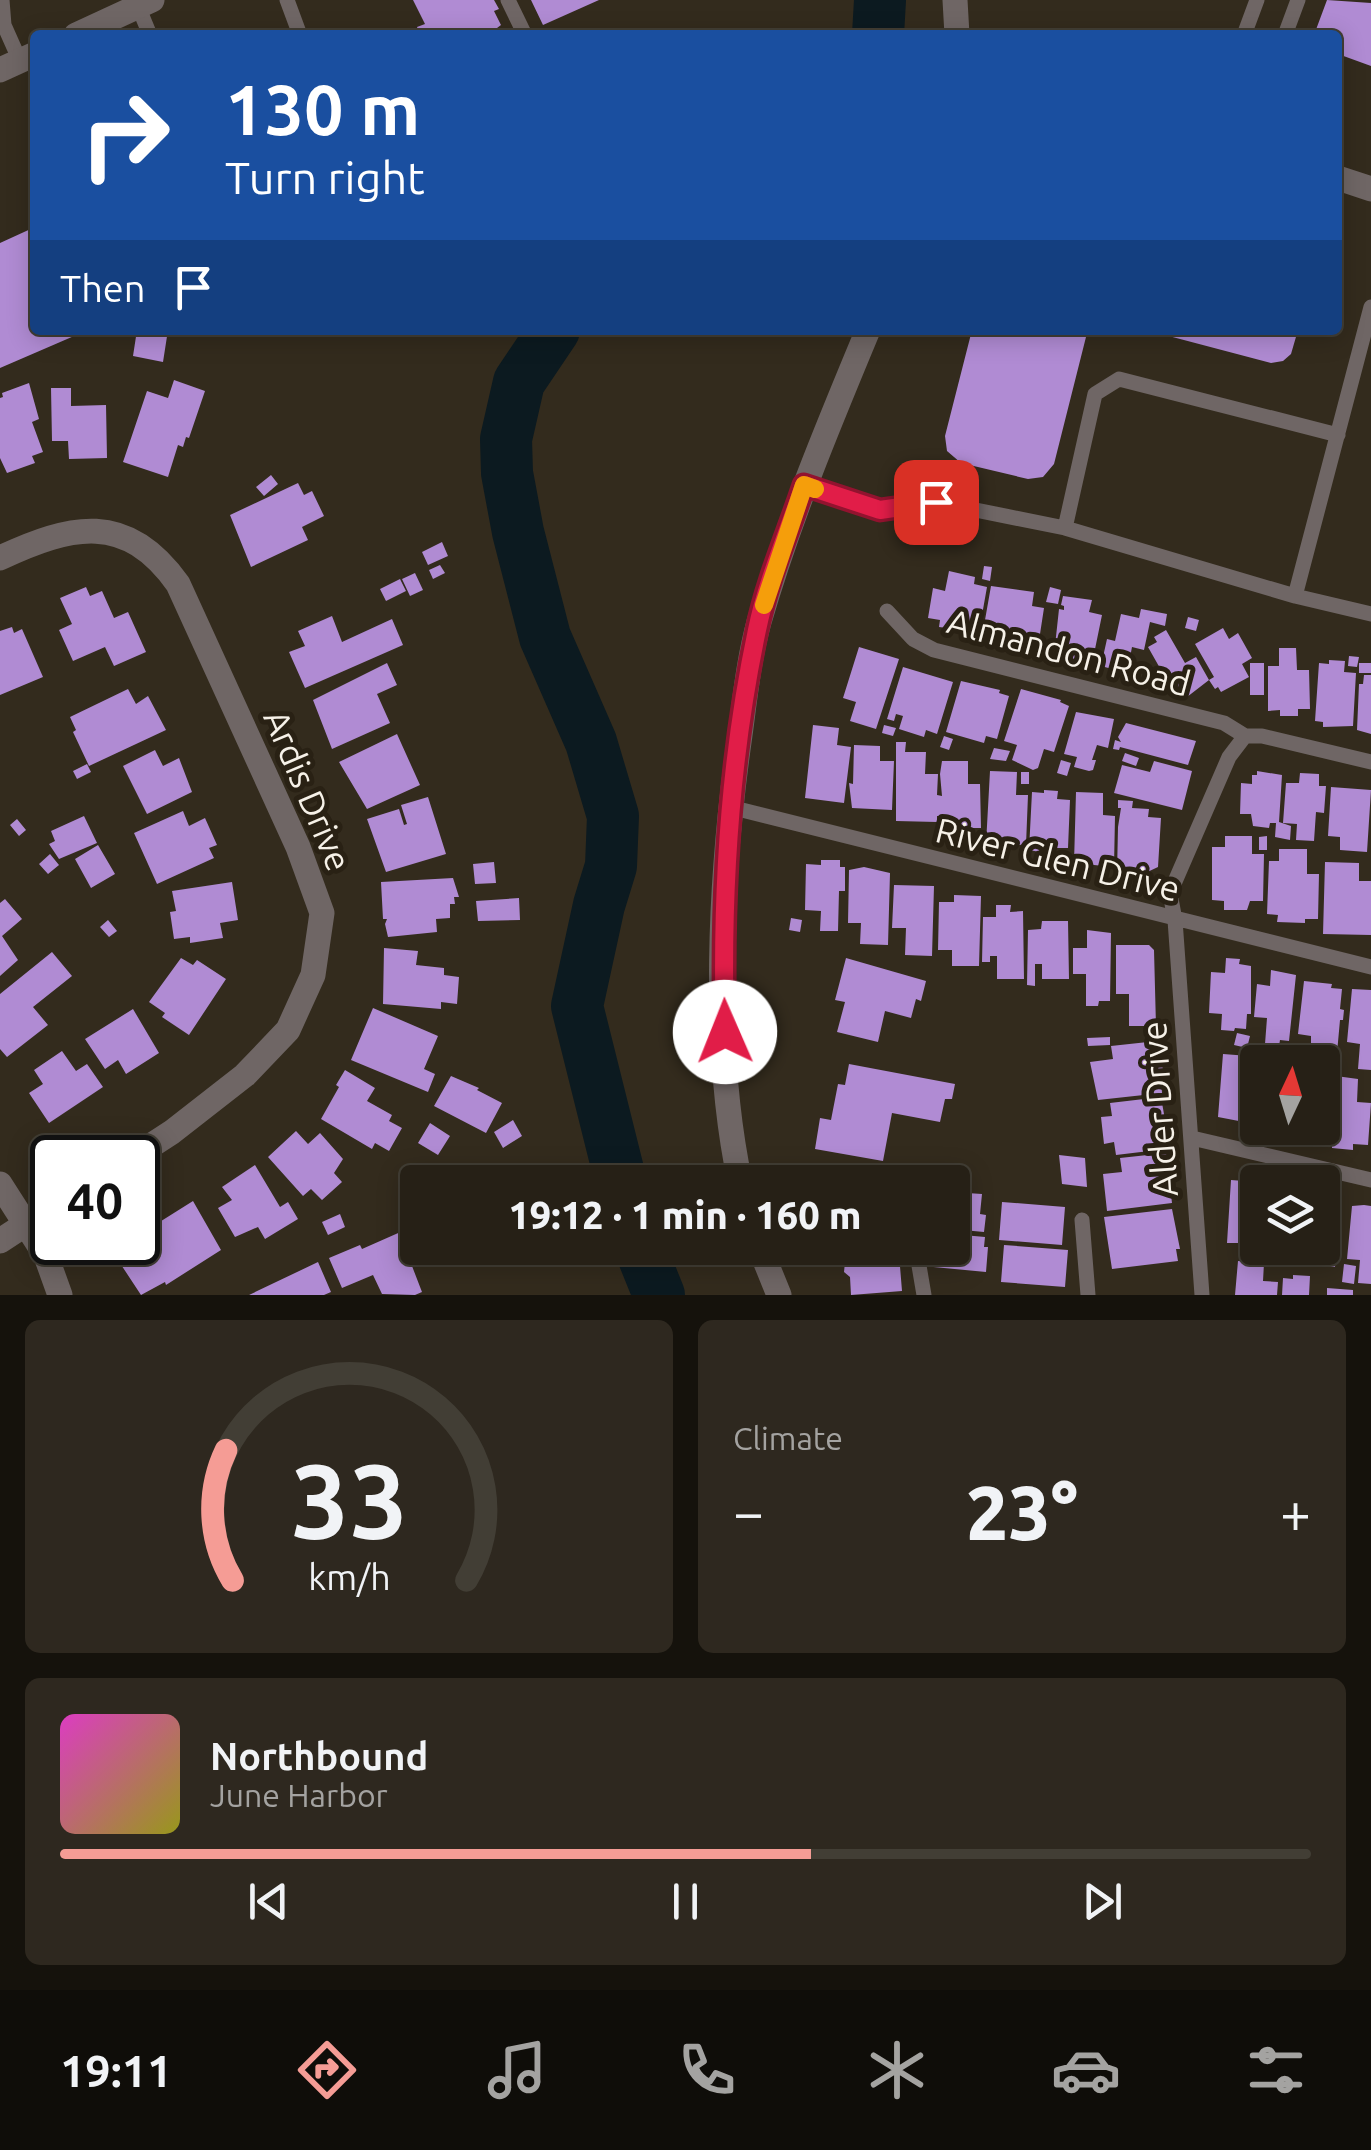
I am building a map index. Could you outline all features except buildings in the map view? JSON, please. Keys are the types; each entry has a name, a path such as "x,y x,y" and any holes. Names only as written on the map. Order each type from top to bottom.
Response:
{"street":[{"path":"954,0 957,30"},
{"path":"85,30 132,5"},
{"path":"1342,179 1371,189"},
{"path":"737,1165 728,1122 724,1002 723,913 730,806 758,627 804,485 866,335"},
{"name":"Ardis Drive","path":"0,558 59,533 99,531 136,543 167,568 178,584 298,847 322,913 313,975 288,1030 245,1075 160,1140"},
{"path":"0,1184 46,1256 60,1295"},
{"path":"0,1240 30,1222"},
{"path":"767,1265 778,1295"}],"lane":[{"path":"2,0 4,25 18,61"},
{"path":"286,0 298,30"},
{"path":"508,0 523,30"},
{"path":"1246,30 1256,0"},
{"path":"1288,30 1298,0"},
{"path":"132,5 147,30"},
{"path":"1295,596 1371,307"},
{"path":"1065,528 1094,394 1119,378 1338,434"},
{"path":"804,485 880,510 936,502 1065,528 1295,596 1371,614"},
{"name":"Almandon Road","path":"887,611 913,639 934,650 1224,723 1245,736"},
{"path":"1245,736 1262,736 1371,762"},
{"name":"Alder Drive","path":"1202,1295 1176,920 1170,893 1229,757 1245,736"},
{"name":"River Glen Drive","path":"730,806 1371,967"},
{"path":"1192,1138 1371,1180"},
{"path":"1082,1220 1088,1295"},
{"path":"919,1265 924,1295"}],"waterway":[{"path":"878,30 880,0"},
{"path":"551,335 519,382 506,439 507,473 545,637 591,742 613,816 611,866 577,1006 617,1165"},
{"path":"647,1265 659,1295"}],"slow traffic":[{"path":"764,605 804,485 815,489"}],"route":[{"path":"725,1032 723,913 730,806 743,712 758,627 804,485 880,510 936,502"}]}
